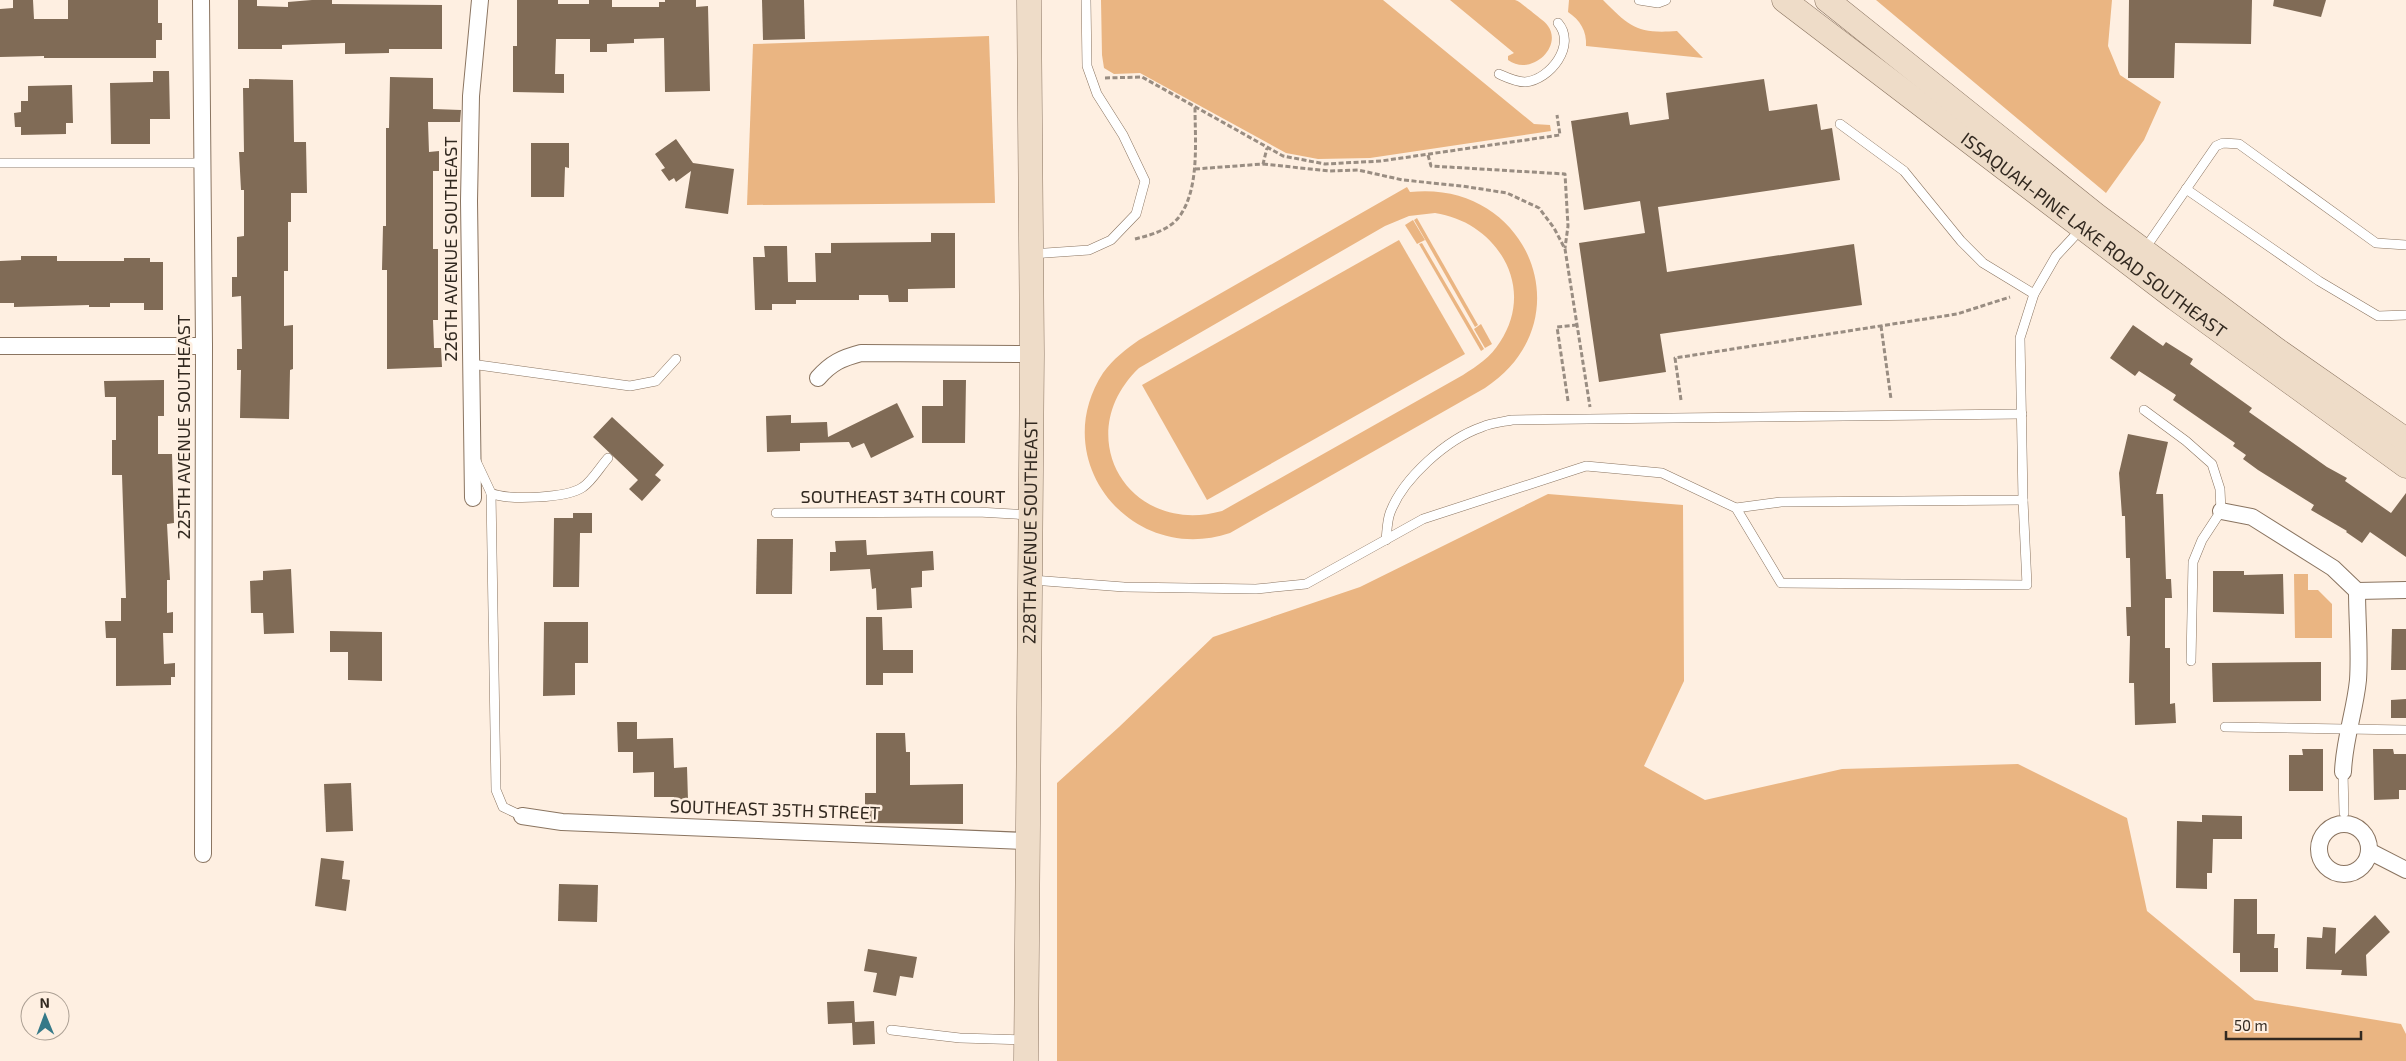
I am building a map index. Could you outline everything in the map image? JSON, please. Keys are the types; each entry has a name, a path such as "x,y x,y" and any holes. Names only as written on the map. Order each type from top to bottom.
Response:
{"main road":[{"name":"228TH AVENUE SOUTHEAST","path":"1026,1050 1026,840 1032,354 1029,0"},
{"name":"ISSAQUAH-PINE LAKE ROAD SOUTHEAST","path":"1784,0 2176,299 2406,466"},
{"name":"ISSAQUAH-PINE LAKE ROAD SOUTHEAST","path":"1827,0 2096,216 2277,350 2406,440"}],"street":[{"name":"225TH AVENUE SOUTHEAST","path":"201,0 204,346 203,854"},
{"name":"226TH AVENUE SOUTHEAST","path":"473,498 469,201 471,106 480,0"},
{"path":"0,346 204,346"},
{"path":"818,378 829,366 842,358 861,353 957,352 1032,354"},
{"path":"2221,511 2252,517 2333,568 2357,590 2406,590"},
{"path":"2343,772 2344,750 2355,707 2358,678 2357,590"},
{"name":"SOUTHEAST 35TH STREET","path":"522,816 572,822 1026,840"},
{"path":"2344,818 2360,830 2368,843 2369,851 2363,865 2357,870 2342,874 2328,868 2320,854 2321,839 2331,827 2344,818"},
{"path":"2369,851 2406,870"}],"lane":[{"path":"1031,254 1089,250 1111,240 1136,214 1145,181 1123,135 1097,94 1087,66 1086,0"},
{"path":"1638,0 1658,3 1666,0"},
{"path":"1500,74 1514,80 1527,82 1541,77 1562,54 1565,36 1564,30 1558,23"},
{"path":"1840,124 1904,171 1961,241 1983,263 2034,294"},
{"path":"2176,299 2176,294 2172,288 2144,263 2142,257 2144,250 2216,146 2230,142 2239,144 2376,243 2406,245"},
{"path":"0,163 203,163"},
{"path":"2186,189 2319,281 2378,316 2406,315"},
{"path":"1736,508 1781,583 2027,586 2023,500 2020,338 2034,294 2056,256 2082,228"},
{"path":"471,364 630,386 656,381 676,359"},
{"path":"2144,410 2186,441 2212,464 2220,489 2221,511 2202,540 2193,562 2191,660"},
{"path":"1386,540 1390,513 1408,483 1430,458 1467,433 1483,426 1512,420 2022,414"},
{"path":"472,452 491,493 493,511 496,790 503,807 522,816"},
{"path":"491,493 508,497 572,493 584,487 608,458"},
{"path":"1029,580 1124,587 1228,589 1256,589 1306,584 1423,519 1586,466 1662,473 1736,508 1781,502 2023,500"},
{"name":"SOUTHEAST 34TH COURT","path":"776,513 978,512 1030,515"},
{"path":"2226,727 2406,730"},
{"path":"2343,772 2344,818"},
{"path":"891,1030 960,1038 1026,1050"}],"path":[{"path":"1105,78 1142,77 1283,156 1325,164 1381,162 1560,135 1557,115"},
{"path":"1135,240 1153,235 1178,218 1186,205 1195,169 1195,107"},
{"path":"1264,164 1267,148"},
{"path":"1428,155 1431,166 1565,174 1568,226 1565,249 1592,419"},
{"path":"1195,169 1264,164 1330,171 1358,170 1403,180 1507,193 1538,208 1554,228 1565,249"},
{"path":"1681,400 1674,358 1957,314 2010,297"},
{"path":"1568,402 1557,327 1576,325"},
{"path":"1880,326 1891,398"}],"shaded area":[{"path":"1101,0 1383,0 1534,124 1550,125 1551,131 1370,158 1318,159 1286,153 1140,73 1114,74 1104,68"},
{"path":"1450,0 1515,0 1521,3 1548,26 1552,34 1548,50 1535,62 1526,65 1508,60 1508,56 1514,53"},
{"path":"1569,0 1603,0 1620,17 1635,27 1652,31 1677,31 1703,58 1586,46 1582,26 1568,12"},
{"path":"1876,0 2112,0 2108,46 2120,75 2161,102 2144,140 2106,193"},
{"path":"989,36 995,203 747,205 753,44"},
{"path":"1407,187 1410,192 1452,194 1486,208 1513,231 1530,260 1537,294 1533,328 1516,360 1485,388 1230,533 1194,539 1161,534 1132,520 1108,498 1092,471 1085,440 1088,406 1103,373 1111,363 1139,340","holes":["1435,213 1457,219 1476,229 1492,243 1504,260 1512,279 1514,299 1510,321 1500,342 1488,357 1478,365 1222,511 1189,515 1160,509 1136,495 1119,474 1110,450 1109,422 1119,394 1139,368 1385,226 1409,216"]},
{"path":"1417,218 1478,325 1475,327 1414,220"},
{"path":"1413,220 1425,240 1417,244 1405,225"},
{"path":"1399,240 1465,354 1207,500 1142,385"},
{"path":"1422,243 1484,349 1481,351 1419,244"},
{"path":"1481,324 1492,344 1485,348 1474,329"},
{"path":"1548,494 1683,505 1684,681 1644,766 1705,800 1842,769 2018,764 2127,818 2147,911 2255,1000 2401,1024 2406,1034 2406,1061 1057,1061 1057,783 1213,637 1360,587"},
{"path":"2294,574 2308,574 2308,590 2318,590 2332,604 2332,638 2295,638"}],"building":[{"path":"13,0 33,0 34,19 68,19 68,0 158,0 158,23 162,23 162,40 156,40 156,58 0,57 0,9 13,8"},
{"path":"238,0 257,0 257,6 288,7 288,2 312,0 332,0 332,4 442,5 442,49 389,49 389,53 345,54 345,43 282,45 282,49 238,49"},
{"path":"517,0 558,0 558,4 589,4 589,0 612,0 612,7 659,7 659,2 665,2 665,0 696,0 696,7 708,6 710,91 665,92 664,38 634,39 634,43 607,44 607,52 590,52 590,39 556,39 555,74 564,74 564,93 513,92 513,46 517,46"},
{"path":"762,0 804,0 805,39 763,40"},
{"path":"2129,0 2252,0 2251,44 2175,43 2174,78 2128,78"},
{"path":"2274,0 2326,0 2321,17 2273,6"},
{"path":"153,71 169,71 170,119 150,119 150,144 111,144 110,83 153,82"},
{"path":"390,77 433,78 433,109 461,110 460,122 428,122 429,152 439,151 439,171 433,171 433,249 438,249 438,320 433,320 434,348 441,348 442,367 387,369 387,270 382,270 383,226 386,226 386,128 389,128"},
{"path":"249,79 293,80 294,142 306,142 307,193 291,193 291,222 288,222 288,271 284,271 284,326 293,325 293,369 290,370 289,419 240,418 241,370 237,370 237,349 242,349 241,296 232,297 232,277 237,277 237,237 244,236 244,190 241,190 239,152 244,152 243,88 249,88"},
{"path":"1764,79 1769,111 1817,104 1821,130 1832,128 1840,180 1658,207 1667,272 1854,244 1862,305 1660,334 1666,372 1599,382 1579,243 1645,233 1640,201 1584,210 1571,121 1628,112 1630,125 1669,119 1666,93"},
{"path":"72,85 73,123 66,123 66,134 21,135 21,127 15,127 14,113 21,112 21,101 28,101 28,86"},
{"path":"676,139 693,163 734,169 728,214 685,208 691,171 676,182 674,178 669,181 661,170 665,168 655,154"},
{"path":"531,143 569,143 569,168 565,167 564,197 531,197"},
{"path":"931,233 955,233 955,288 908,289 908,302 889,302 888,295 859,295 859,300 796,300 796,304 772,304 772,310 755,310 753,257 765,257 764,246 787,246 788,282 816,282 815,253 831,253 831,243 931,242"},
{"path":"21,256 57,256 57,261 124,261 124,258 150,258 150,262 163,262 163,310 144,310 144,303 110,303 110,307 89,307 89,305 14,307 14,303 0,303 0,261 21,260"},
{"path":"2133,325 2163,346 2166,342 2193,359 2190,364 2252,408 2249,412 2327,467 2347,478 2345,481 2391,513 2406,493 2406,557 2370,532 2362,543 2347,531 2311,510 2314,505 2243,459 2246,455 2233,446 2235,443 2173,400 2176,395 2139,371 2135,376 2110,358"},
{"path":"164,380 164,416 158,416 158,454 172,454 174,523 167,524 170,580 167,580 167,613 173,612 173,633 163,633 164,664 175,663 175,677 171,677 171,685 116,686 116,638 106,638 105,621 121,621 121,598 126,598 122,475 112,475 112,440 116,440 116,397 105,397 104,381"},
{"path":"943,380 966,380 965,443 922,443 922,406 943,406"},
{"path":"897,403 914,437 871,458 864,443 852,448 849,442 800,443 800,451 767,452 766,416 791,415 791,423 827,422 828,437"},
{"path":"612,417 664,465 655,475 661,480 642,501 629,489 638,480 593,437"},
{"path":"2128,434 2168,442 2156,494 2163,494 2166,579 2171,579 2172,598 2165,598 2165,648 2170,648 2170,704 2175,703 2176,723 2135,725 2134,683 2129,683 2130,636 2127,636 2126,607 2131,607 2130,558 2126,558 2125,516 2122,516 2119,473"},
{"path":"573,513 592,513 592,533 580,533 579,587 553,587 554,518 573,518"},
{"path":"757,539 793,539 792,594 756,594"},
{"path":"866,540 867,555 933,551 934,570 922,571 922,587 911,588 912,608 877,610 876,588 872,589 870,569 830,571 830,552 836,552 835,541"},
{"path":"291,569 294,633 264,634 263,613 251,613 250,581 263,580 263,571"},
{"path":"2213,571 2244,571 2244,575 2283,574 2284,614 2213,612"},
{"path":"866,617 882,617 883,650 913,650 913,673 883,673 883,685 866,685"},
{"path":"544,622 588,622 588,663 575,663 575,695 543,696"},
{"path":"2392,629 2406,629 2406,670 2391,670"},
{"path":"330,631 382,632 382,681 348,680 348,652 330,652"},
{"path":"2321,662 2321,701 2213,702 2212,663"},
{"path":"2406,699 2406,718 2391,718 2391,700"},
{"path":"617,722 637,722 637,739 673,738 674,768 687,767 688,800 674,801 674,797 654,797 654,772 633,773 633,752 618,752"},
{"path":"876,733 905,733 906,752 910,752 910,785 963,784 963,824 865,823 865,793 876,793"},
{"path":"2302,749 2323,749 2323,791 2289,791 2289,755 2303,755"},
{"path":"2373,749 2393,749 2394,754 2406,754 2406,790 2399,790 2399,799 2374,800"},
{"path":"351,783 353,831 326,832 324,784"},
{"path":"2202,815 2242,816 2242,839 2213,839 2212,873 2207,873 2207,889 2176,888 2177,821 2202,822"},
{"path":"321,858 344,861 342,879 350,880 346,911 315,906"},
{"path":"559,884 598,885 597,922 558,921"},
{"path":"2234,899 2257,899 2257,934 2275,934 2274,948 2278,948 2278,972 2240,972 2240,953 2233,953"},
{"path":"2375,915 2390,932 2366,955 2367,976 2341,975 2342,970 2306,969 2307,937 2322,938 2323,927 2336,928 2335,954"},
{"path":"868,949 917,957 913,978 900,976 896,996 873,992 877,973 864,971"},
{"path":"854,1001 855,1022 874,1021 875,1044 853,1045 852,1023 828,1024 827,1002"}]}
